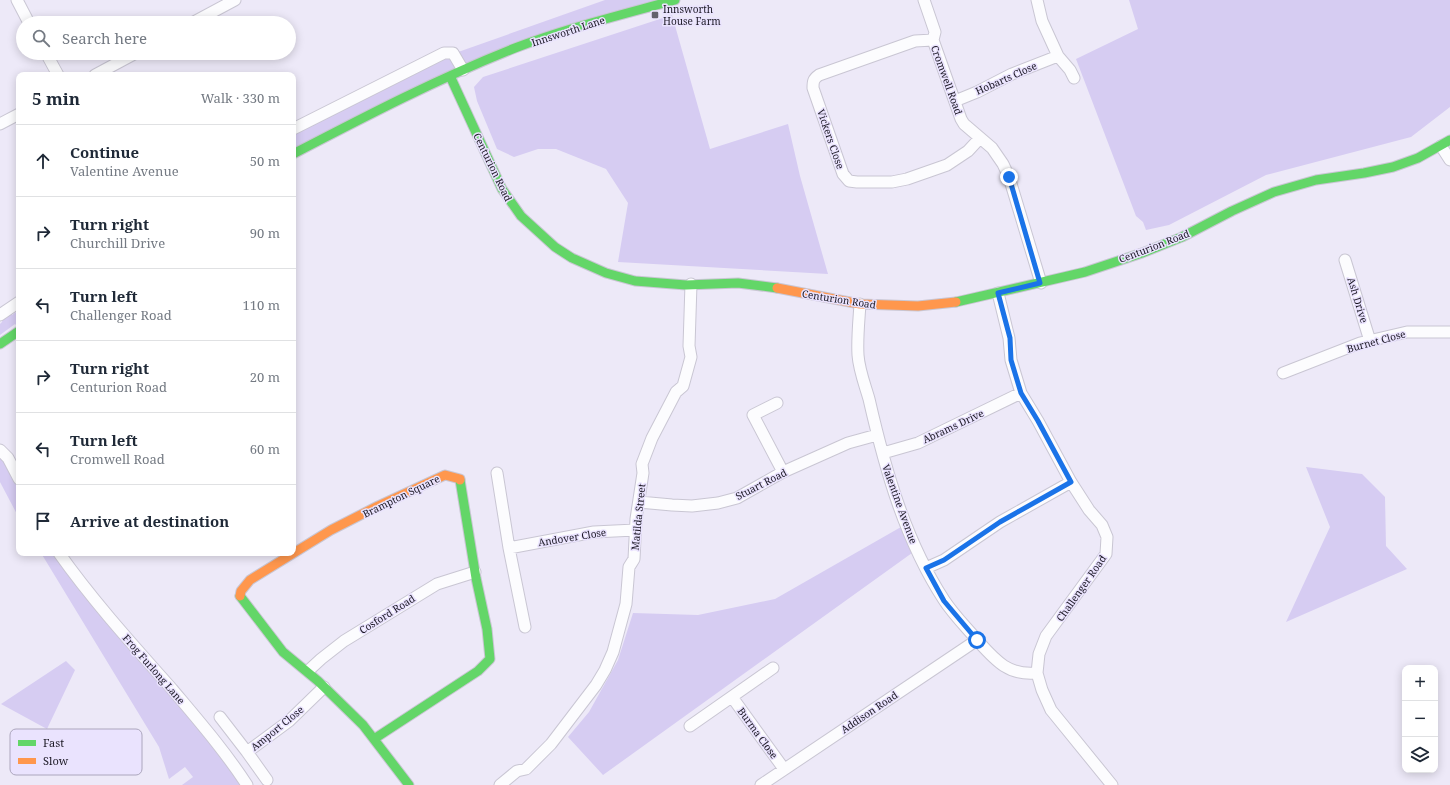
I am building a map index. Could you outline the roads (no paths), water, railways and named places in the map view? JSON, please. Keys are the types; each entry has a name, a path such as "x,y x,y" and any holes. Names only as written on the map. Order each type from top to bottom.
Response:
{"street":[{"path":"17,0 26,16"},
{"path":"205,16 234,0"},
{"name":"Innsworth Lane","path":"296,152 462,70 516,48 562,32 675,0"},
{"name":"Cromwell Road","path":"924,0 935,32 933,40 964,124 998,155 1009,177 1040,283"},
{"path":"1037,0 1042,21 1058,56 1070,70 1074,78"},
{"name":"Vickers Close","path":"933,40 915,41 819,75 815,78 813,88 841,170 847,179 853,182 892,182 907,179 947,165 968,151 980,138"},
{"path":"296,127 444,53 453,53 462,70"},
{"name":"Hobarts Close","path":"955,101 977,92 1012,74 1058,56"},
{"path":"50,60 56,72"},
{"path":"101,72 123,60"},
{"name":"Centurion Road","path":"450,76 502,189 518,212 536,231 555,247 572,258 606,273 635,281 691,284 754,284 860,304 918,306 957,302 1085,272 1182,237 1232,210 1274,192 1316,180 1393,167 1407,163 1446,143"},
{"path":"0,124 16,116"},
{"path":"1446,143 1450,160"},
{"name":"Ash Drive","path":"1345,260 1370,341"},
{"name":"Matilda Street","path":"500,785 517,771 526,769 552,744 589,695 605,670 613,652 623,617 629,567 634,560 638,502 644,473 642,464 647,449 676,392 683,386 691,357 689,346 691,284"},
{"name":"Challenger Road","path":"998,293 1010,338 1011,360 1021,393 1071,482 1089,510 1102,525 1107,537 1106,554 1046,636 1039,654 1037,673 1042,690 1051,710 1112,785"},
{"path":"0,315 16,304"},
{"name":"Valentine Avenue","path":"860,304 858,356 877,435 892,487 912,540 944,601 995,660 1008,669 1028,674 1037,673"},
{"name":"Burnet Close","path":"1283,373 1360,343 1407,332 1450,332"},
{"path":"0,344 16,333"},
{"name":"Abrams Drive","path":"883,453 918,442 1021,393"},
{"path":"777,403 754,415 783,472"},
{"name":"Stuart Road","path":"638,502 692,506 718,503 737,498 783,472 848,443 877,435"},
{"path":"0,450 8,458 16,473"},
{"path":"497,474 509,548 525,627"},
{"name":"Brampton Square","path":"296,552 331,530 445,475 460,479 465,501 475,572 490,645 490,659 478,671 374,739"},
{"path":"926,568 944,560 1000,522 1071,482"},
{"name":"Andover Close","path":"509,548 594,532 635,530"},
{"name":"Frog Furlong Lane","path":"61,556 103,610 208,731 247,785"},
{"name":"Brampton Square","path":"289,556 250,580 241,591 240,596 283,652 308,672 363,725 409,785"},
{"name":"Cosford Road","path":"308,672 321,659 344,642 437,584 475,572"},
{"name":"Addison Road","path":"761,785 977,640"},
{"name":"Burma Close","path":"690,726 773,668"},
{"name":"Amport Close","path":"247,752 289,721 324,687"},
{"name":"Burma Close","path":"732,697 784,769"},
{"name":"Amport Close","path":"220,717 267,780"}],"place":[{"name":"Innsworth House Farm","path":"655,15"}]}
